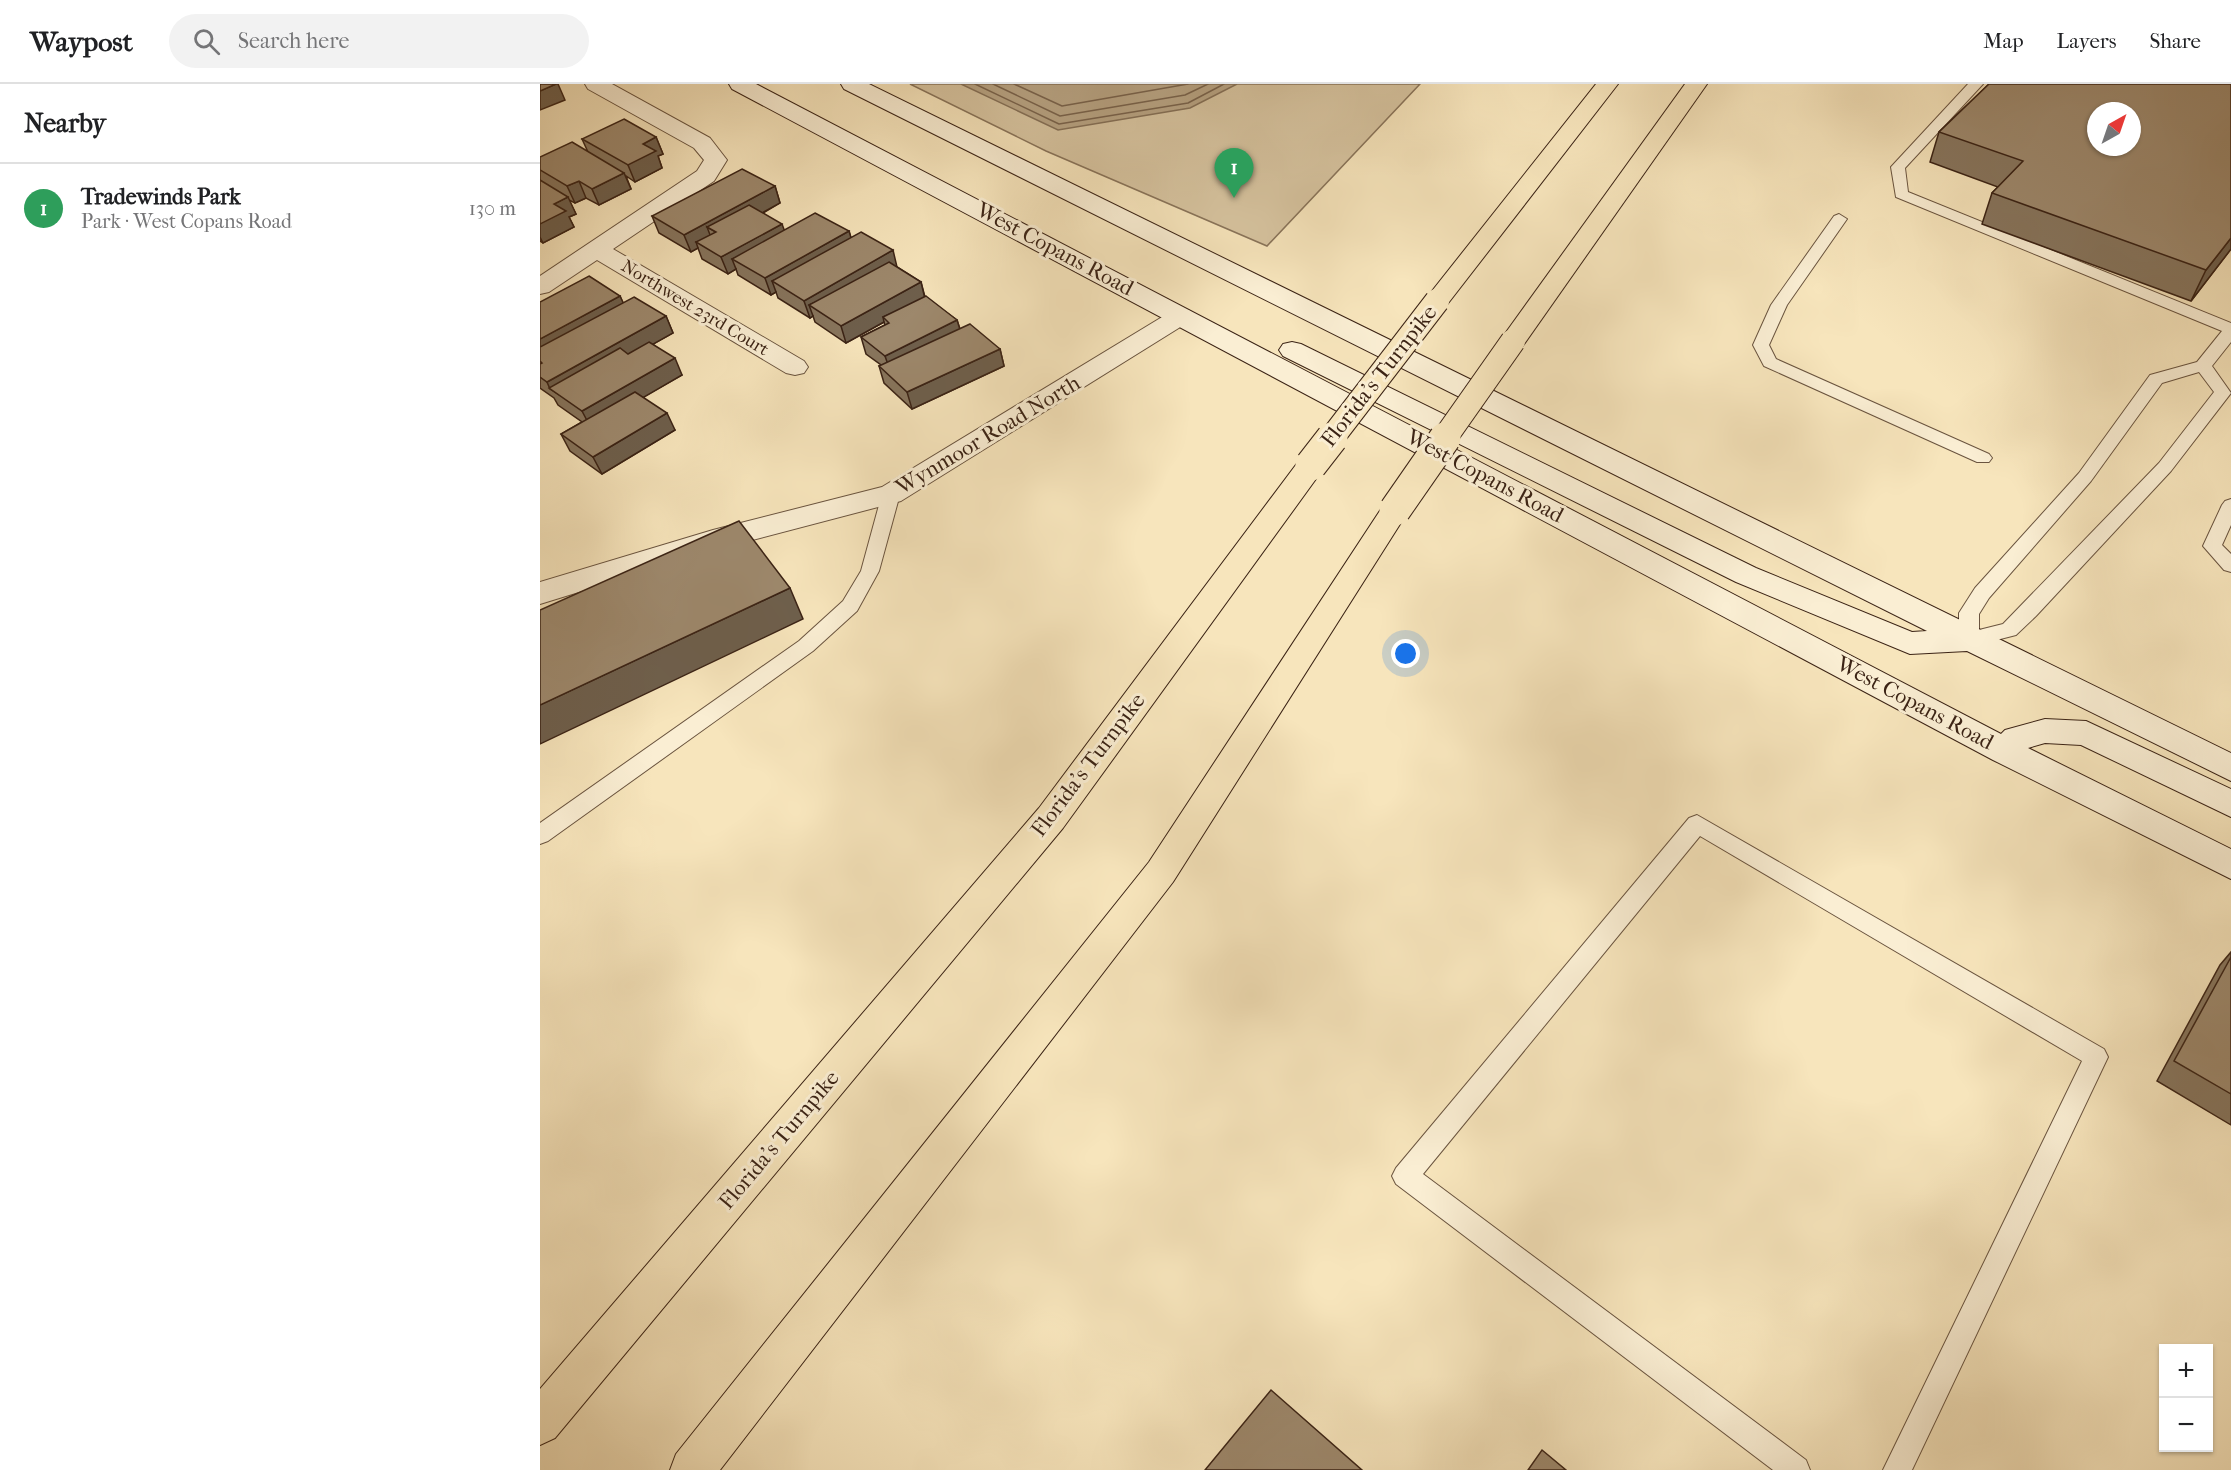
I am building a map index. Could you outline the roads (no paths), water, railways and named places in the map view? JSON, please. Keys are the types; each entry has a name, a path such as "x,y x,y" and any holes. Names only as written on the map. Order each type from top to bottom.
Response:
{"highway":[{"name":"Florida's Turnpike","path":"540,1423 1052,818 1311,465 1607,84"},
{"path":"692,1470 1161,872 1395,510 1696,84"}],"main road":[{"path":"540,286 706,176 716,160 702,143 596,84"},
{"name":"West Copans Road","path":"740,84 2005,751 2231,865"},
{"path":"852,84 2231,768"},
{"name":"Northwest 23rd Court","path":"596,249 795,367"},
{"path":"1182,316 1279,343 1746,575 1910,644 1969,640"},
{"name":"Wynmoor Road North","path":"540,593 713,540 891,494 1182,316"},
{"path":"2005,751 2016,740 2045,731 2086,733 2231,804"}],"lane":[{"path":"1976,84 1898,167 1901,194 2231,330 2203,366 2156,379 2085,477 1982,594 1969,614 1969,640 2009,630 2165,466 2223,392 2203,366"},
{"path":"1839,219 1779,305 1761,345 1770,362 1983,458"},
{"path":"540,835 806,646 850,606 870,571 891,494"},
{"path":"2231,505 2212,546 2231,565"},
{"path":"1796,1470 1405,1176 1697,824 2096,1057 1897,1470"}],"water":[{"path":"961,84 1237,84 1190,108 1058,130"}],"place":[{"name":"Tradewinds Park","path":"1234,198"}]}
